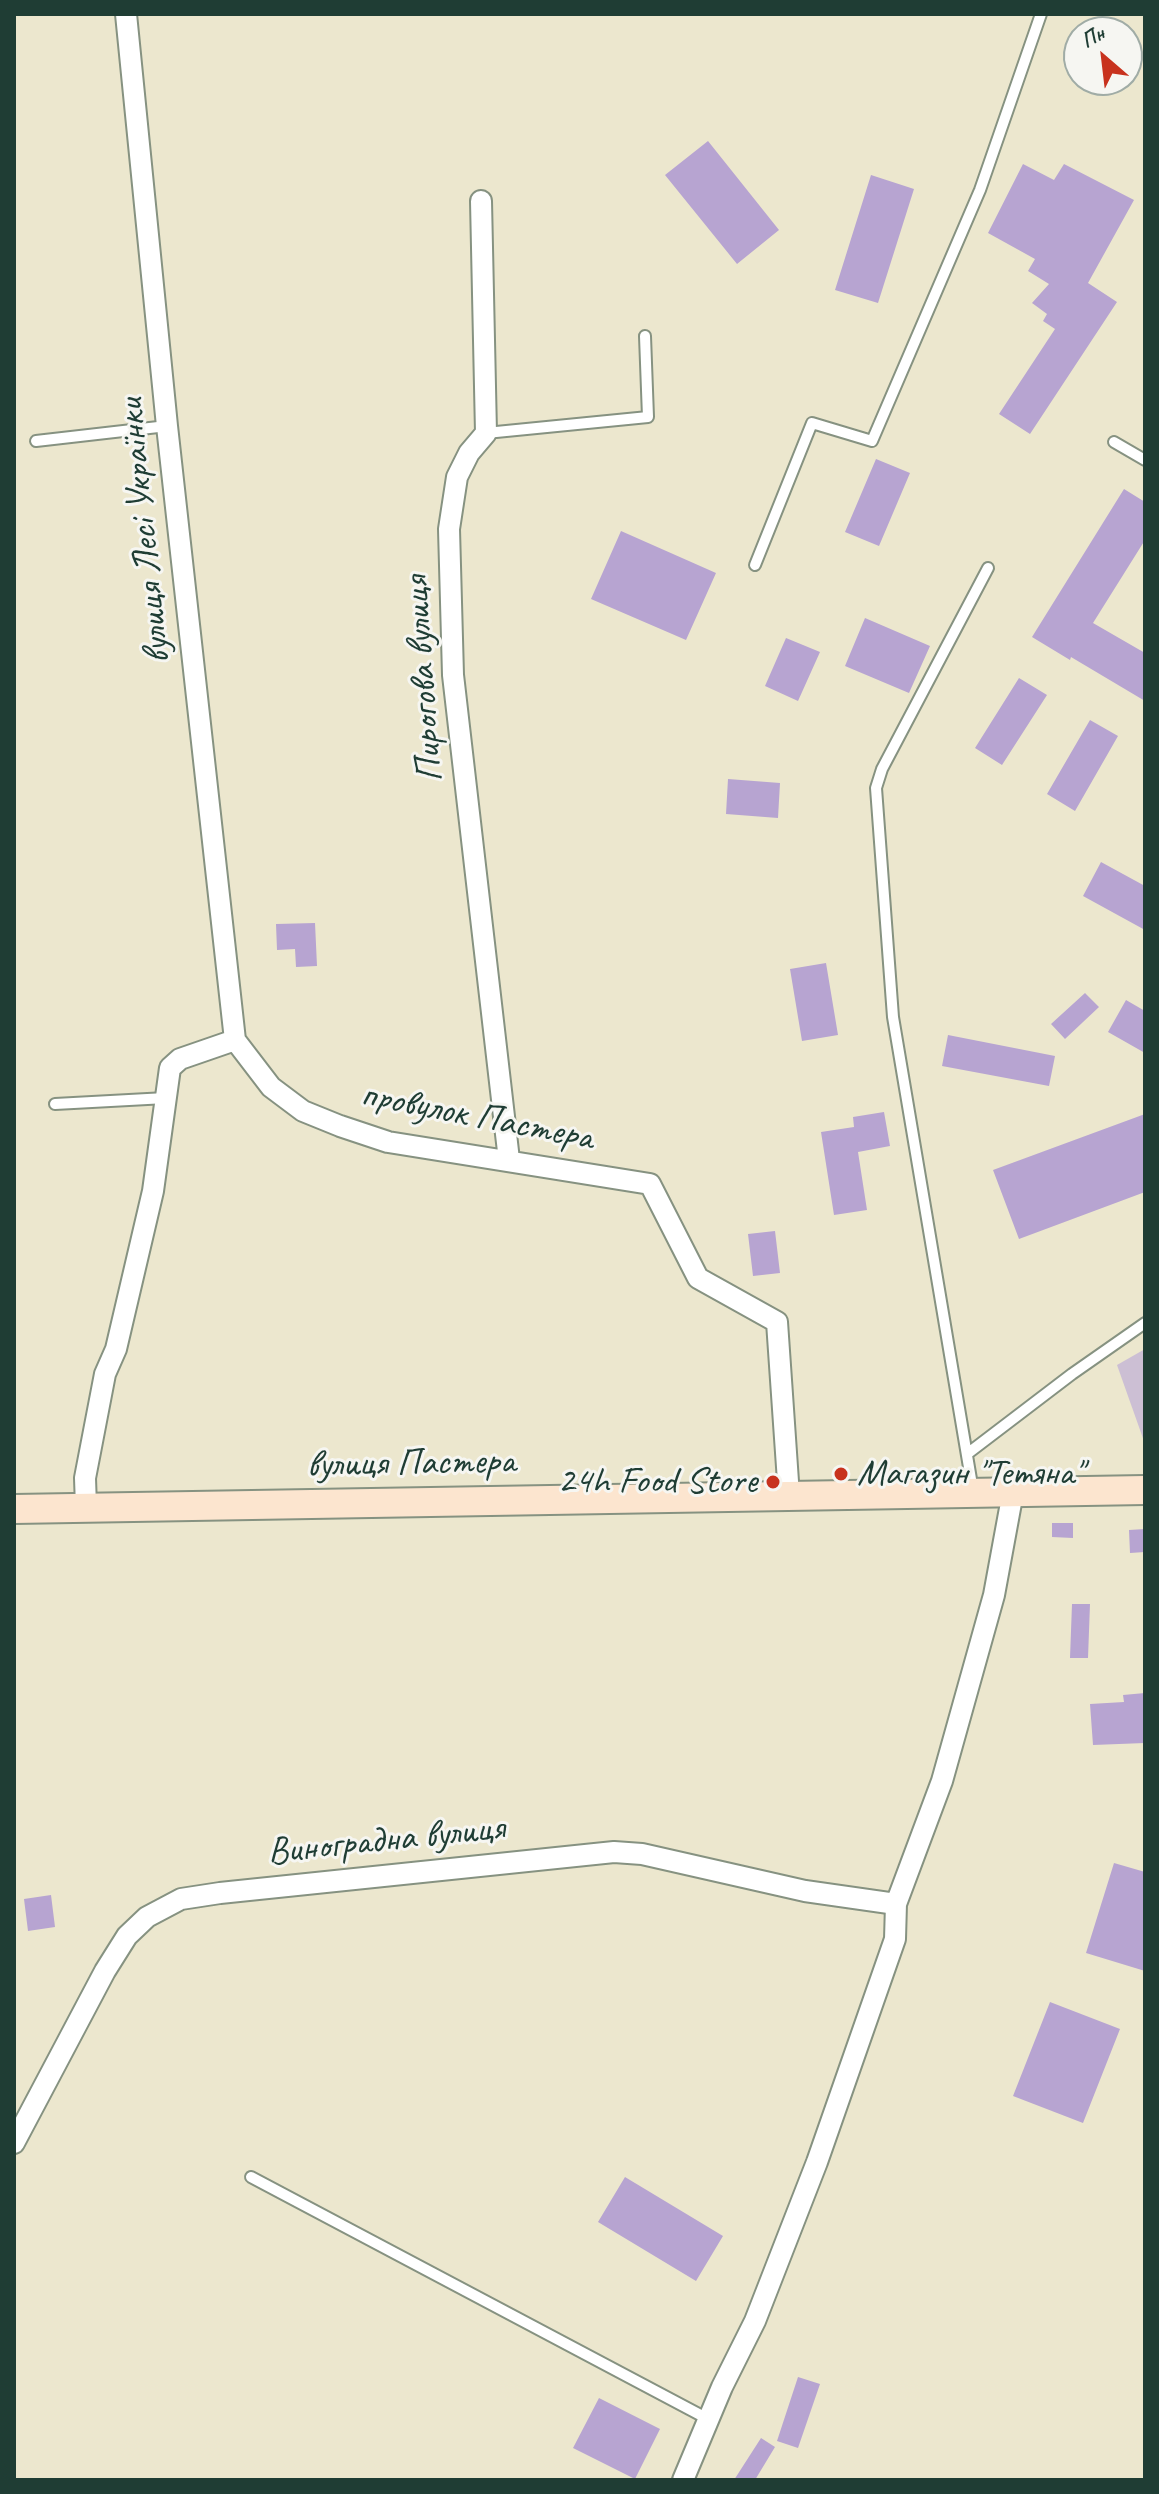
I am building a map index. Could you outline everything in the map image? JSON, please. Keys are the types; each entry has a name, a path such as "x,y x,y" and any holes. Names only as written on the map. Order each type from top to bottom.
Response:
{"street":[{"name":"вулиця Лесі Українки","path":"126,14 167,426 235,1040"},
{"path":"481,201 486,433"},
{"name":"Пирогова вулиця","path":"486,433 469,453 457,477 449,529 453,675 509,1160"},
{"path":"86,1507 85,1478 105,1374 116,1349 153,1191 170,1068 180,1059 235,1040"},
{"name":"провулок Пастера","path":"235,1040 271,1087 303,1111 388,1142 650,1184 698,1278 777,1322 789,1496"},
{"name":"вулиця Пастера","path":"14,1509 1145,1490"},
{"path":"683,2480 755,2321 817,2162 895,1939 896,1904 942,1781 994,1595 1013,1492"},
{"name":"Виноградна вулиця","path":"14,2143 105,1971 127,1936 147,1917 181,1899 614,1852 642,1854 805,1891 896,1904"}],"lane":[{"path":"755,565 812,423 872,441 980,190 1041,14"},
{"path":"486,433 648,417 645,336"},
{"path":"36,441 167,426"},
{"path":"1114,442 1145,460"},
{"path":"973,1493 893,1017 876,788 882,769 988,568"},
{"path":"55,1104 166,1098"},
{"path":"967,1454 1145,1323"},
{"path":"251,2177 708,2419"}],"shaded area":[{"path":"1145,1349 1145,1444 1117,1365"}],"building":[{"path":"708,141 779,230 737,264 665,175"},
{"path":"1023,164 1054,180 1064,164 1134,200 1088,283 1117,302 1030,434 999,414 1055,329 1043,321 1047,314 1032,303 1049,284 1028,271 1035,259 988,233"},
{"path":"871,175 914,189 878,303 835,290"},
{"path":"876,459 910,473 879,546 845,532"},
{"path":"1124,489 1145,502 1145,540 1093,623 1145,653 1145,701 1032,637"},
{"path":"621,531 716,573 686,640 591,599"},
{"path":"865,618 930,646 909,693 845,666"},
{"path":"786,638 820,652 798,701 765,686"},
{"path":"1019,678 1047,695 1002,765 975,748"},
{"path":"1090,720 1118,736 1075,811 1047,794"},
{"path":"728,779 780,783 778,818 726,814"},
{"path":"1101,862 1145,886 1145,930 1083,896"},
{"path":"315,923 317,966 296,967 295,949 277,950 276,924"},
{"path":"826,963 838,1035 802,1041 790,969"},
{"path":"1085,993 1099,1007 1065,1039 1051,1024"},
{"path":"1126,1000 1145,1011 1145,1053 1108,1032"},
{"path":"948,1035 1055,1056 1049,1086 942,1066"},
{"path":"884,1112 890,1146 858,1152 867,1210 834,1215 821,1132 854,1127 853,1117"},
{"path":"1145,1114 1145,1192 1019,1239 993,1170"},
{"path":"775,1231 780,1273 753,1276 748,1234"},
{"path":"1052,1523 1073,1523 1073,1538 1052,1537"},
{"path":"1145,1529 1145,1552 1130,1553 1129,1530"},
{"path":"1072,1604 1090,1604 1088,1658 1070,1658"},
{"path":"1145,1693 1145,1743 1093,1745 1090,1704 1124,1702 1123,1695"},
{"path":"1114,1863 1145,1872 1145,1971 1086,1953"},
{"path":"51,1895 55,1927 28,1931 24,1899"},
{"path":"1050,2002 1120,2029 1083,2123 1013,2096"},
{"path":"625,2177 723,2236 696,2281 598,2222"},
{"path":"798,2377 820,2384 798,2448 777,2441"},
{"path":"599,2398 660,2429 635,2479 573,2448"},
{"path":"761,2438 775,2447 755,2480 734,2480"}],"place":[{"name":"Магазин \"Тетяна\"","path":"841,1474"},
{"name":"24h Food Store","path":"773,1482"}]}
